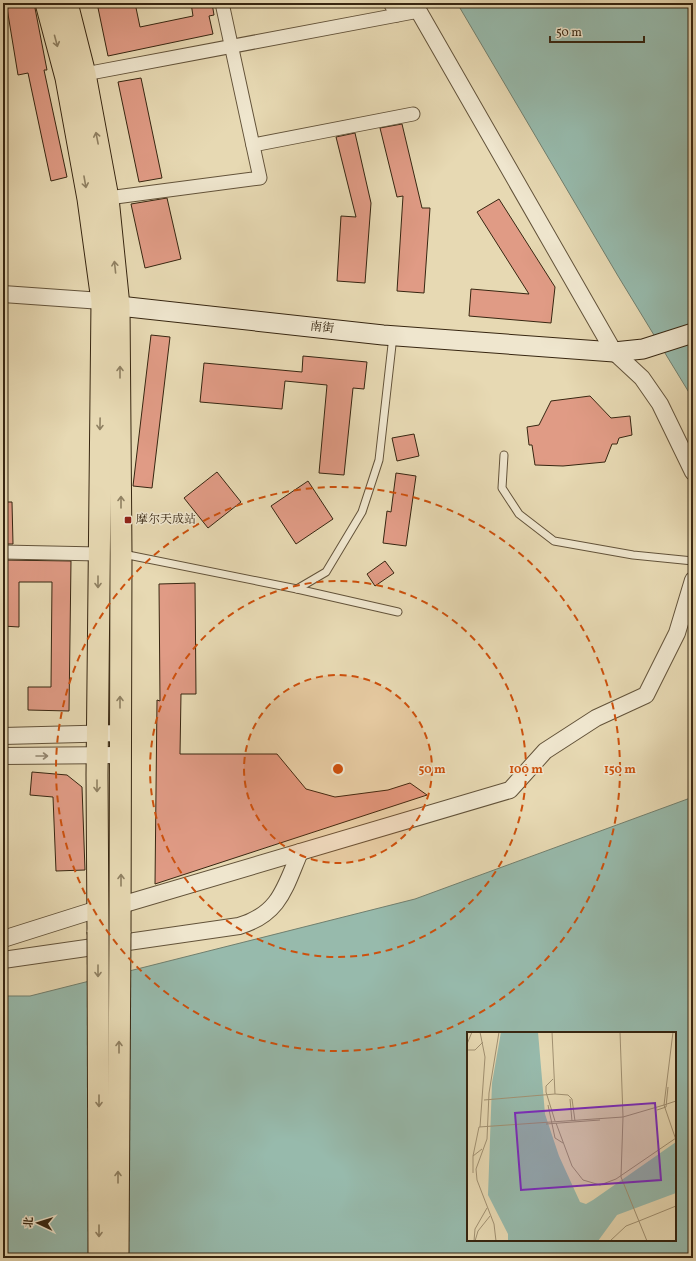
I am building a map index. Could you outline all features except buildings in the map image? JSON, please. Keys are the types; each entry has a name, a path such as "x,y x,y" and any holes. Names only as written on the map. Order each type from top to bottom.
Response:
{"main road":[{"path":"46,3 66,78 88,199 111,304"},
{"path":"67,3 85,74 108,198 111,304 110,554 120,732 118,1258"},
{"name":"南街","path":"111,304 393,336 614,352 643,349 693,333"},
{"path":"99,1258 97,733 110,554"}],"street":[{"path":"108,198 260,178 222,3"},
{"path":"390,3 397,15"},
{"path":"85,74 397,15 416,7 614,352 642,378 660,404 693,472"},
{"path":"253,145 413,114"},
{"name":"南街","path":"3,294 111,304"},
{"path":"3,552 110,554"},
{"path":"120,905 510,790 545,751 596,718 646,695 677,632 693,580"},
{"path":"3,736 120,732"},
{"path":"3,756 120,755"},
{"path":"3,960 229,928 250,923 264,915 276,904 287,885 300,852"},
{"path":"3,939 98,909"}],"lane":[{"path":"297,589 326,572 362,512 379,460 393,336"},
{"path":"504,455 502,488 519,514 554,541 633,555 693,561"},
{"path":"110,554 297,589 398,612"}],"shaded area":[{"path":"457,3 693,3 693,399 618,276"},
{"path":"693,797 693,1258 3,1258 3,996 30,996 415,899"}],"place":[{"name":"摩尔天成站","path":"128,520"}]}
